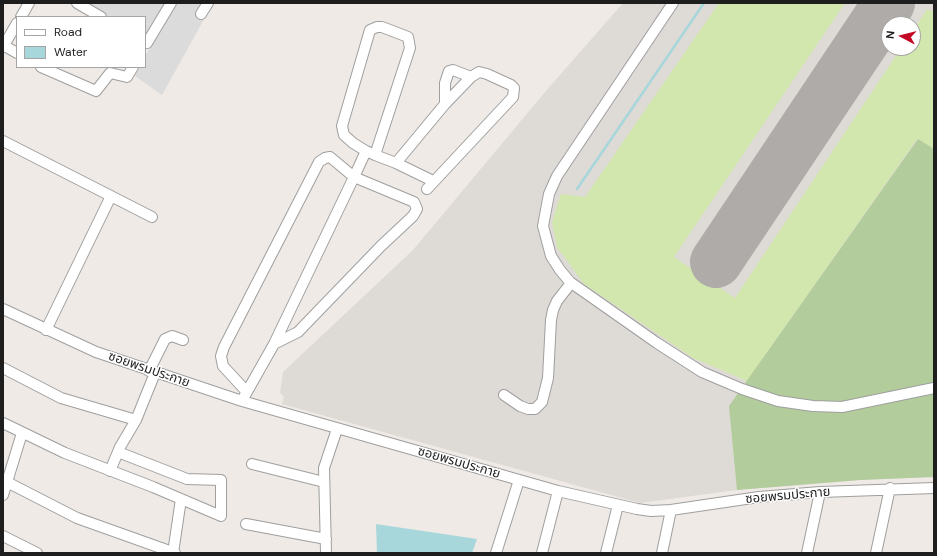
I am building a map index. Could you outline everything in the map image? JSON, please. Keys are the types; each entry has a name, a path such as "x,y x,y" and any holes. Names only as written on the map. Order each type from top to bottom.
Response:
{"street":[{"path":"22,16 29,3"},
{"path":"77,3 100,16"},
{"path":"146,44 169,3"},
{"path":"201,14 208,3"},
{"path":"673,3 557,176 549,194 543,226 546,242 551,256 571,282 657,343 702,372 742,389 778,401 813,406 842,407 934,388"},
{"path":"16,25 3,46 16,52"},
{"path":"274,344 298,332 381,246 416,213 414,202 354,176 330,157 319,162 224,347 221,356 223,366 244,396 274,344 354,176 370,153 410,48 408,37 377,26 370,30 342,126 344,134 353,143 370,153 396,163 430,185 514,97 514,88 511,85 487,74 479,72 470,77 444,104 396,163"},
{"path":"43,68 96,91 110,73 127,77 132,68"},
{"path":"444,104 445,83 449,71 453,70 470,77"},
{"path":"3,141 152,217"},
{"path":"46,330 111,196"},
{"path":"504,395 520,406 528,409 535,408 542,402 548,378 551,320 560,296 571,282"},
{"name":"ซอยพรมประกาย","path":"3,309 96,352 152,372 244,396 337,429 558,491 618,505 651,511 671,510 759,498 820,492 890,488 934,488"},
{"path":"110,470 118,452 136,420 164,339 172,336 183,340"},
{"path":"3,368 61,398 136,420"},
{"path":"3,423 65,453 221,516 222,480 187,479 118,452"},
{"path":"326,553 324,468 337,429"},
{"path":"3,495 5,481 22,433"},
{"path":"252,464 324,482"},
{"path":"496,553 519,480"},
{"path":"5,481 76,518 174,553 181,499"},
{"path":"876,553 890,488"},
{"path":"542,553 558,491"},
{"path":"807,553 820,492"},
{"path":"606,553 618,505"},
{"path":"662,553 671,510"},
{"path":"246,524 326,539"},
{"path":"3,536 37,553"}],"shaded area":[{"path":"85,3 213,3 162,95 135,76 139,68 146,68 146,55 152,43 146,39 146,16 107,16"},
{"path":"623,3 934,3 934,477 860,480 737,490 640,503 282,404 284,397 280,393 283,372 413,250 545,92"}],"green space":[{"path":"719,3 845,3 674,257 735,298 896,56 921,56 921,18 927,9 934,12 934,149 917,139 747,381 693,358 584,284 557,247 552,222 561,194 585,197"},
{"path":"918,139 934,149 934,477 860,480 737,490 729,406"}],"water":[{"path":"376,524 477,539 472,553 377,553"}],"waterway":[{"path":"577,189 704,3"}],"runway":[{"path":"716,262 889,3"}]}
